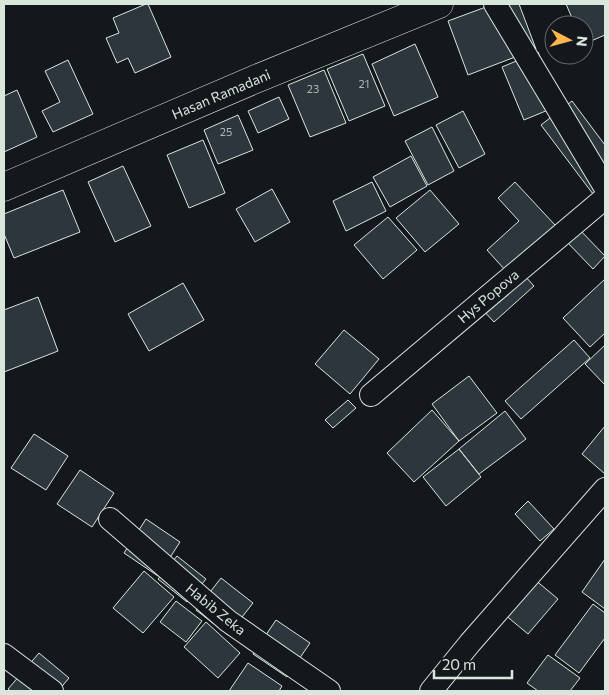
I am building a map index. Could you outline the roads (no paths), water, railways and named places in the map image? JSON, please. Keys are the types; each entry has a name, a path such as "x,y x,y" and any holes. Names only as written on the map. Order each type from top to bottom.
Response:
{"main road":[{"name":"Hasan Ramadani","path":"4,187 251,81 439,4"}],"street":[{"path":"495,4 605,187"},
{"name":"Hys Popova","path":"371,395 605,198"},
{"path":"431,691 470,642 605,489"},
{"name":"Habib Zeka","path":"110,519 228,621 329,691"},
{"path":"4,655 52,691"}]}
